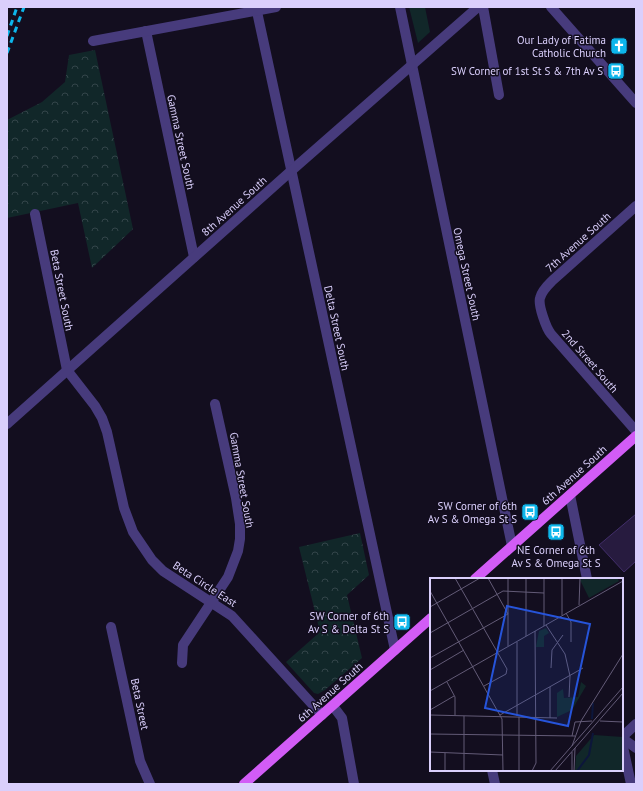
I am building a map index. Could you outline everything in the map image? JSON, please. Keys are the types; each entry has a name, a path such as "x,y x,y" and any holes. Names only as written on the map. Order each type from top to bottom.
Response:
{"main road":[{"name":"6th Avenue South","path":"476,578 636,436"},
{"name":"6th Avenue South","path":"244,784 430,619"}],"street":[{"path":"93,41 256,9 276,7"},
{"name":"Omega Street South","path":"400,7 512,546"},
{"name":"8th Avenue South","path":"7,424 290,171 478,7"},
{"path":"483,7 499,95"},
{"path":"551,7 636,103"},
{"name":"Delta Street South","path":"256,9 394,650"},
{"name":"Gamma Street South","path":"146,31 194,257"},
{"name":"7th Avenue South","path":"539,299 544,290 553,280 636,206"},
{"name":"Beta Street South","path":"35,214 67,370"},
{"name":"2nd Street South","path":"539,299 546,328 550,334 636,431"},
{"name":"Beta Circle East","path":"67,370 95,406 102,418 107,432 124,508 133,532 142,547 164,571 232,616 322,715"},
{"name":"Gamma Street South","path":"182,663 184,644 228,577 238,551 240,539 240,524 236,498 216,404"},
{"path":"570,495 587,578"},
{"name":"Beta Street","path":"111,627 140,761 150,784"},
{"path":"333,706 342,718 354,784"},
{"path":"623,737 636,724"},
{"path":"623,739 636,748"},
{"path":"623,747 631,784"},
{"path":"492,771 495,784"}],"green space":[{"path":"409,7 425,7 430,32 418,43"},
{"path":"95,50 133,229 92,268 78,203 7,218 7,120 42,102 65,82 69,55"},
{"path":"360,533 369,575 347,595 362,658 325,690 318,694 314,693 286,662 320,632 299,547"}],"building":[{"path":"636,514 636,561 624,572 599,545"}],"railway":[{"path":"7,36 17,7"},
{"path":"7,53 24,7"}],"place":[{"name":"Our Lady of Fatima Catholic Church","path":"619,46"},
{"name":"SW Corner of 1st St S & 7th Av S","path":"616,71"},
{"name":"SW Corner of 6th Av S & Omega St S","path":"530,512"},
{"name":"NE Corner of 6th Av S & Omega St S","path":"556,532"},
{"name":"SW Corner of 6th Av S & Delta St S","path":"402,622"}]}
